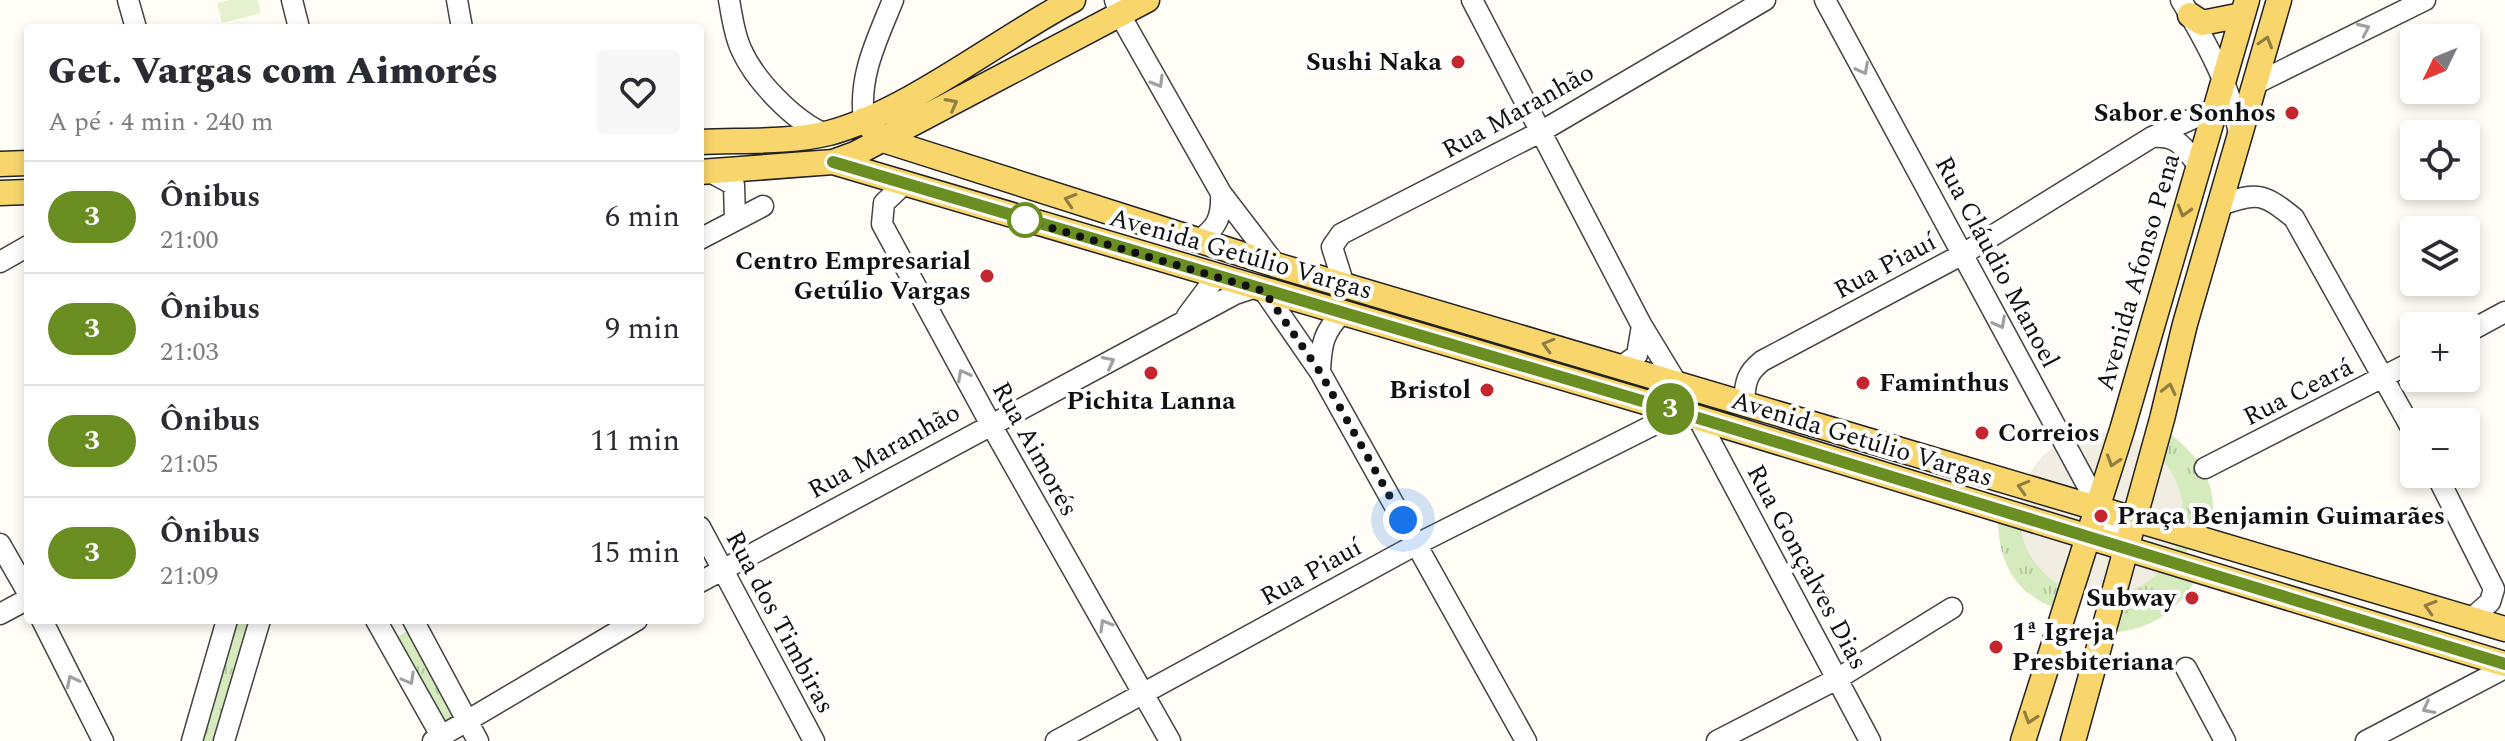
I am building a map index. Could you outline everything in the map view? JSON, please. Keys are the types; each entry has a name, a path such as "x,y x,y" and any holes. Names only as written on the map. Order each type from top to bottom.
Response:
{"main road":[{"path":"705,172 833,162 883,140 1118,7 1147,0"},
{"path":"2073,741 2185,324 2279,0"},
{"path":"704,142 825,134 864,120 1068,2"},
{"path":"2186,8 2202,23 2244,8"},
{"name":"Avenida Afonso Pena","path":"2023,741 2099,507 2222,75 2244,8"},
{"name":"Avenida Getúlio Vargas","path":"864,120 883,140 1197,241 2505,629"},
{"name":"Avenida Getúlio Vargas","path":"833,162 1689,415 2505,666"},
{"path":"0,164 24,163"},
{"path":"0,193 24,192"},
{"path":"1197,241 1216,261 1216,277"},
{"path":"1276,265 1302,301"}],"street":[{"path":"128,0 135,24"},
{"path":"292,0 298,24"},
{"path":"457,0 461,24"},
{"path":"729,0 742,51 783,102 811,128 825,134"},
{"path":"864,120 861,97 864,71 893,0"},
{"path":"1472,0 1642,326 1676,382"},
{"name":"Rua Maranhão","path":"1344,285 1332,247 1341,234 1542,131 1765,0"},
{"name":"Rua Cláudio Manoel","path":"1825,0 2099,507 2125,548"},
{"path":"2253,85 2425,0"},
{"path":"1118,7 1221,193 1276,265"},
{"path":"2186,8 2222,75 2234,106 2239,139"},
{"path":"783,102 784,138"},
{"name":"Rua Piauí","path":"1744,402 1745,382 1751,370 1762,361 1963,254 2152,137 2214,109"},
{"path":"2152,137 2170,136 2180,142 2198,165"},
{"path":"705,172 734,185 735,219"},
{"name":"Rua Aimorés","path":"905,183 884,203 882,224 990,423 1170,741"},
{"path":"1197,241 1217,224 1221,193"},
{"path":"2221,205 2249,195 2269,198 2294,218 2401,408"},
{"path":"704,237 763,206"},
{"path":"0,262 24,248"},
{"name":"Rua Maranhão","path":"1180,326 1216,277"},
{"path":"1259,289 1320,372 1526,741"},
{"name":"Rua Maranhão","path":"704,580 990,423 1180,326 1235,294 1259,289"},
{"path":"1320,372 1326,328 1343,312"},
{"path":"2480,325 2505,312"},
{"path":"1622,366 1637,355 1642,326"},
{"name":"Rua Ceará","path":"2205,468 2400,368"},
{"name":"Rua Piauí","path":"1056,741 1417,544 1689,415"},
{"name":"Rua Gonçalves Dias","path":"1689,415 1870,741"},
{"path":"2443,488 2494,589 2490,602 2471,619"},
{"name":"Rua dos Timbiras","path":"704,535 814,741"},
{"path":"0,544 24,589"},
{"path":"2482,561 2505,593"},
{"path":"0,614 24,599"},
{"path":"1717,741 1837,679 1952,608"},
{"path":"44,624 97,739"},
{"path":"224,741 259,624"},
{"path":"416,624 478,741"},
{"path":"380,628 440,740 630,624"},
{"path":"192,741 225,626 252,642"},
{"path":"2366,741 2505,666"},
{"path":"2186,668 2225,741"}],"green space":[{"path":"258,0 261,13 222,23 217,3"},
{"path":"2166,431 2197,460 2209,483 2212,497 2211,525 2194,522 2186,556 2196,579 2180,602 2149,624 2109,633 2114,566 2070,551 2053,607 2028,593 2011,574 2006,562 1998,521 2063,521 2131,498"},
{"path":"234,624 250,624 217,741 199,741"},
{"path":"411,629 462,720 443,731 392,640"}],"shaded area":[{"name":"Praça Benjamin Guimarães","path":"2101,432 2132,439 2159,456 2176,483 2183,514 2176,545 2159,572 2132,589 2101,596 2070,589 2043,572 2026,545 2019,514 2026,483 2043,456 2070,439"}],"bus line":[{"name":"3","path":"833,162 1649,403 2505,664"}],"place":[{"name":"Sushi Naka","path":"1458,62"},
{"name":"Sabor e Sonhos","path":"2292,113"},
{"name":"Centro Empresarial Getúlio Vargas","path":"987,276"},
{"name":"Pichita Lanna","path":"1151,373"},
{"name":"Faminthus","path":"1863,383"},
{"name":"Bristol","path":"1487,390"},
{"name":"Correios","path":"1982,433"},
{"name":"Praça Benjamin Guimarães","path":"2101,516"},
{"name":"Subway","path":"2192,598"},
{"name":"1ª Igreja Presbiteriana","path":"1996,647"}],"route":[{"path":"1025,220 1018,218 1264,291 1284,315 1320,372 1403,520"}]}
